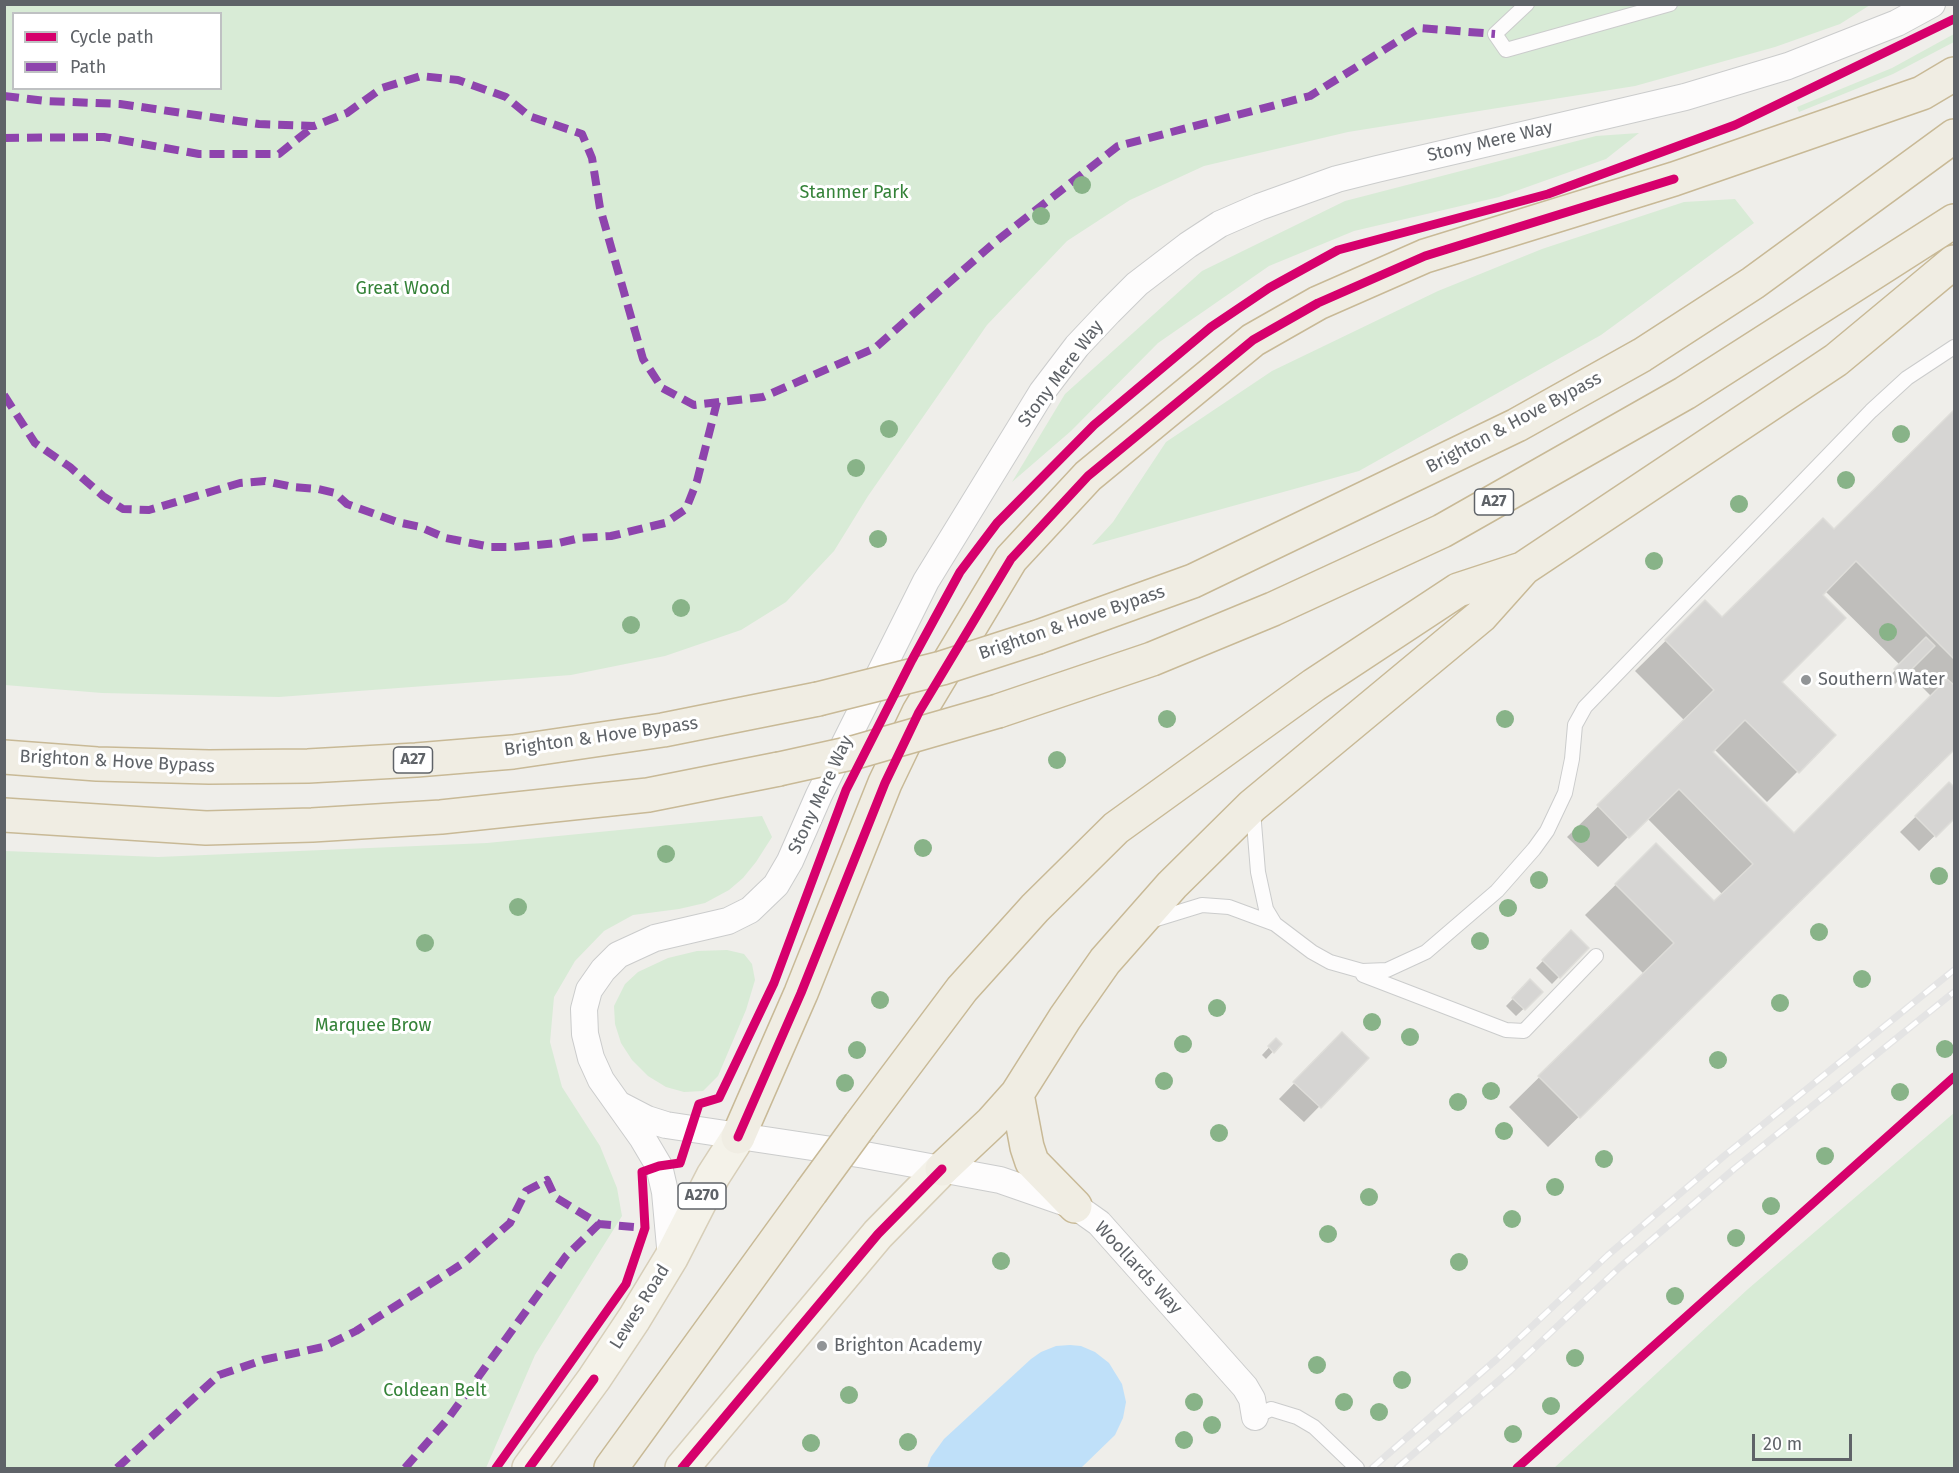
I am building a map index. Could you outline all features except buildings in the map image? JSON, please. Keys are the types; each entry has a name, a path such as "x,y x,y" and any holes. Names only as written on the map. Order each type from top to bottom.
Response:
{"highway":[{"path":"738,1137 801,993 885,783 920,712 1011,559 1088,476 1253,340 1318,303 1425,256 1674,179 1922,93 1954,74"},
{"name":"Brighton & Hove Bypass","path":"4,757 97,764 209,767 416,760 513,752 653,732 818,699 942,668 1038,637 1193,581 1517,425 1642,355 1744,289 1954,136"},
{"name":"A27","path":"4,815 206,828 312,825 441,817 624,798 779,770 856,752 998,711 1152,659 1273,609 1442,531 1685,393 1954,221"},
{"path":"942,1169 992,1122 1017,1094 1105,961 1172,885 1252,806 1481,616 1524,568 1836,360 1954,262"},
{"path":"611,1468 860,1125 962,989 1035,908 1116,828 1314,685 1458,590 1524,568"},
{"path":"1017,1094 1032,1162 1075,1206"}],"main road":[{"name":"Lewes Road","path":"529,1468 594,1379 634,1319 670,1258 702,1196 738,1137"},
{"path":"682,1468 878,1234 942,1169"}],"street":[{"name":"Stony Mere Way","path":"670,1258 665,1192 658,1166 601,1080 591,1058 585,1034 584,1009 590,990 603,970 618,955 655,938 728,921 750,910 776,885 790,861 819,795 926,581 1042,392 1077,346 1137,284 1188,245 1220,225 1270,203 1337,179 1685,98 1788,66 1897,23 1932,4"},
{"name":"Stony Mere Way","path":"619,1105 647,1119 666,1125 942,1169"},
{"name":"Woollards Way","path":"942,1169 999,1180 1075,1206 1099,1223 1245,1387 1252,1399 1255,1417"}],"lane":[{"path":"1527,4 1495,34 1506,50 1670,4"},
{"path":"1347,969 1374,972 1387,970 1426,952 1497,891 1534,849 1558,810 1569,778 1575,725 1585,707 1871,411 1907,378 1954,347"},
{"path":"1252,806 1258,872 1266,909 1275,924"},
{"path":"1136,926 1202,905 1229,907 1275,924 1312,952 1347,969 1506,1030 1516,1031 1524,1031 1530,1026 1596,956"},
{"path":"1255,1417 1272,1409 1297,1417 1314,1427 1357,1468"}],"green space":[{"path":"4,5 1870,5 1840,24 1775,47 1635,86 1348,132 1204,166 1130,200 1067,241 987,325 868,496 834,551 786,602 741,630 665,656 571,675 279,697 102,693 5,685"},
{"path":"1954,34 1954,42 1893,74 1799,112 1797,107 1892,68"},
{"path":"1639,133 1606,159 1499,197 1354,231 1269,266 1158,343 1071,431 1012,482 1065,394 1202,271 1345,201 1596,136"},
{"path":"1735,199 1754,223 1601,335 1359,471 1092,545 1113,522 1166,442 1272,371 1438,291 1542,249 1684,202"},
{"path":"762,816 772,837 743,878 729,890 705,903 633,915 604,931 575,961 554,997 550,1042 562,1087 600,1146 617,1188 622,1216 535,1355 486,1468 5,1468 5,851 158,857 487,843"},
{"path":"727,950 744,954 752,964 755,980 746,1010 718,1076 703,1091 684,1092 666,1087 648,1076 632,1060 621,1043 615,1024 614,1006 625,984 638,972 668,958 697,951"},
{"path":"1954,1113 1954,1468 1554,1468 1748,1289"}],"water":[{"path":"1056,1346 1081,1346 1095,1352 1109,1363 1122,1384 1126,1402 1123,1418 1115,1435 1081,1468 927,1468 931,1457 944,1439 1031,1359"}],"railway":[{"path":"1372,1468 1497,1359 1608,1255 1724,1156 1954,970"},
{"path":"1397,1468 1510,1371 1620,1267 1734,1169 1954,992"}],"marked path":[{"path":"4,96 46,101 120,104 259,124 314,126 347,113 382,88 421,76 458,80 506,97 529,116 582,134 592,158 600,208 643,359 662,388 694,405 763,397 875,348 995,242 1118,146 1310,96 1419,28 1495,34"},
{"path":"4,138 104,137 199,154 279,154 314,126"},
{"path":"4,395 35,443 70,467 103,496 123,509 149,510 240,483 265,481 335,493 347,504 397,522 420,527 446,538 491,547 559,543 580,538 611,536 665,523 686,509 697,481 717,402"},
{"path":"117,1468 219,1375 263,1360 323,1347 356,1331 465,1262 510,1223 526,1191 547,1180 555,1197 599,1224 645,1228"},
{"path":"405,1468 447,1420 566,1256 599,1224"}],"cycle path":[{"path":"496,1468 626,1284 645,1228 642,1172 659,1166 680,1163 699,1104 719,1098 774,983 846,790 960,572 997,523 1094,425 1211,327 1269,288 1338,250 1548,194 1735,125 1954,19"},
{"path":"738,1137 801,993 885,783 919,712 1011,559 1088,476 1253,340 1318,303 1425,256 1674,179"},
{"path":"1517,1468 1954,1077"},
{"path":"682,1468 878,1234 942,1169"},
{"path":"529,1468 594,1379"}],"place":[{"name":"Southern Water","path":"1806,680"},
{"name":"Brighton Academy","path":"822,1346"}],"park label":[{"name":"Stanmer Park","path":"854,193"},
{"name":"Great Wood","path":"403,289"},
{"name":"Marquee Brow","path":"373,1026"},
{"name":"Coldean Belt","path":"435,1391"}]}
